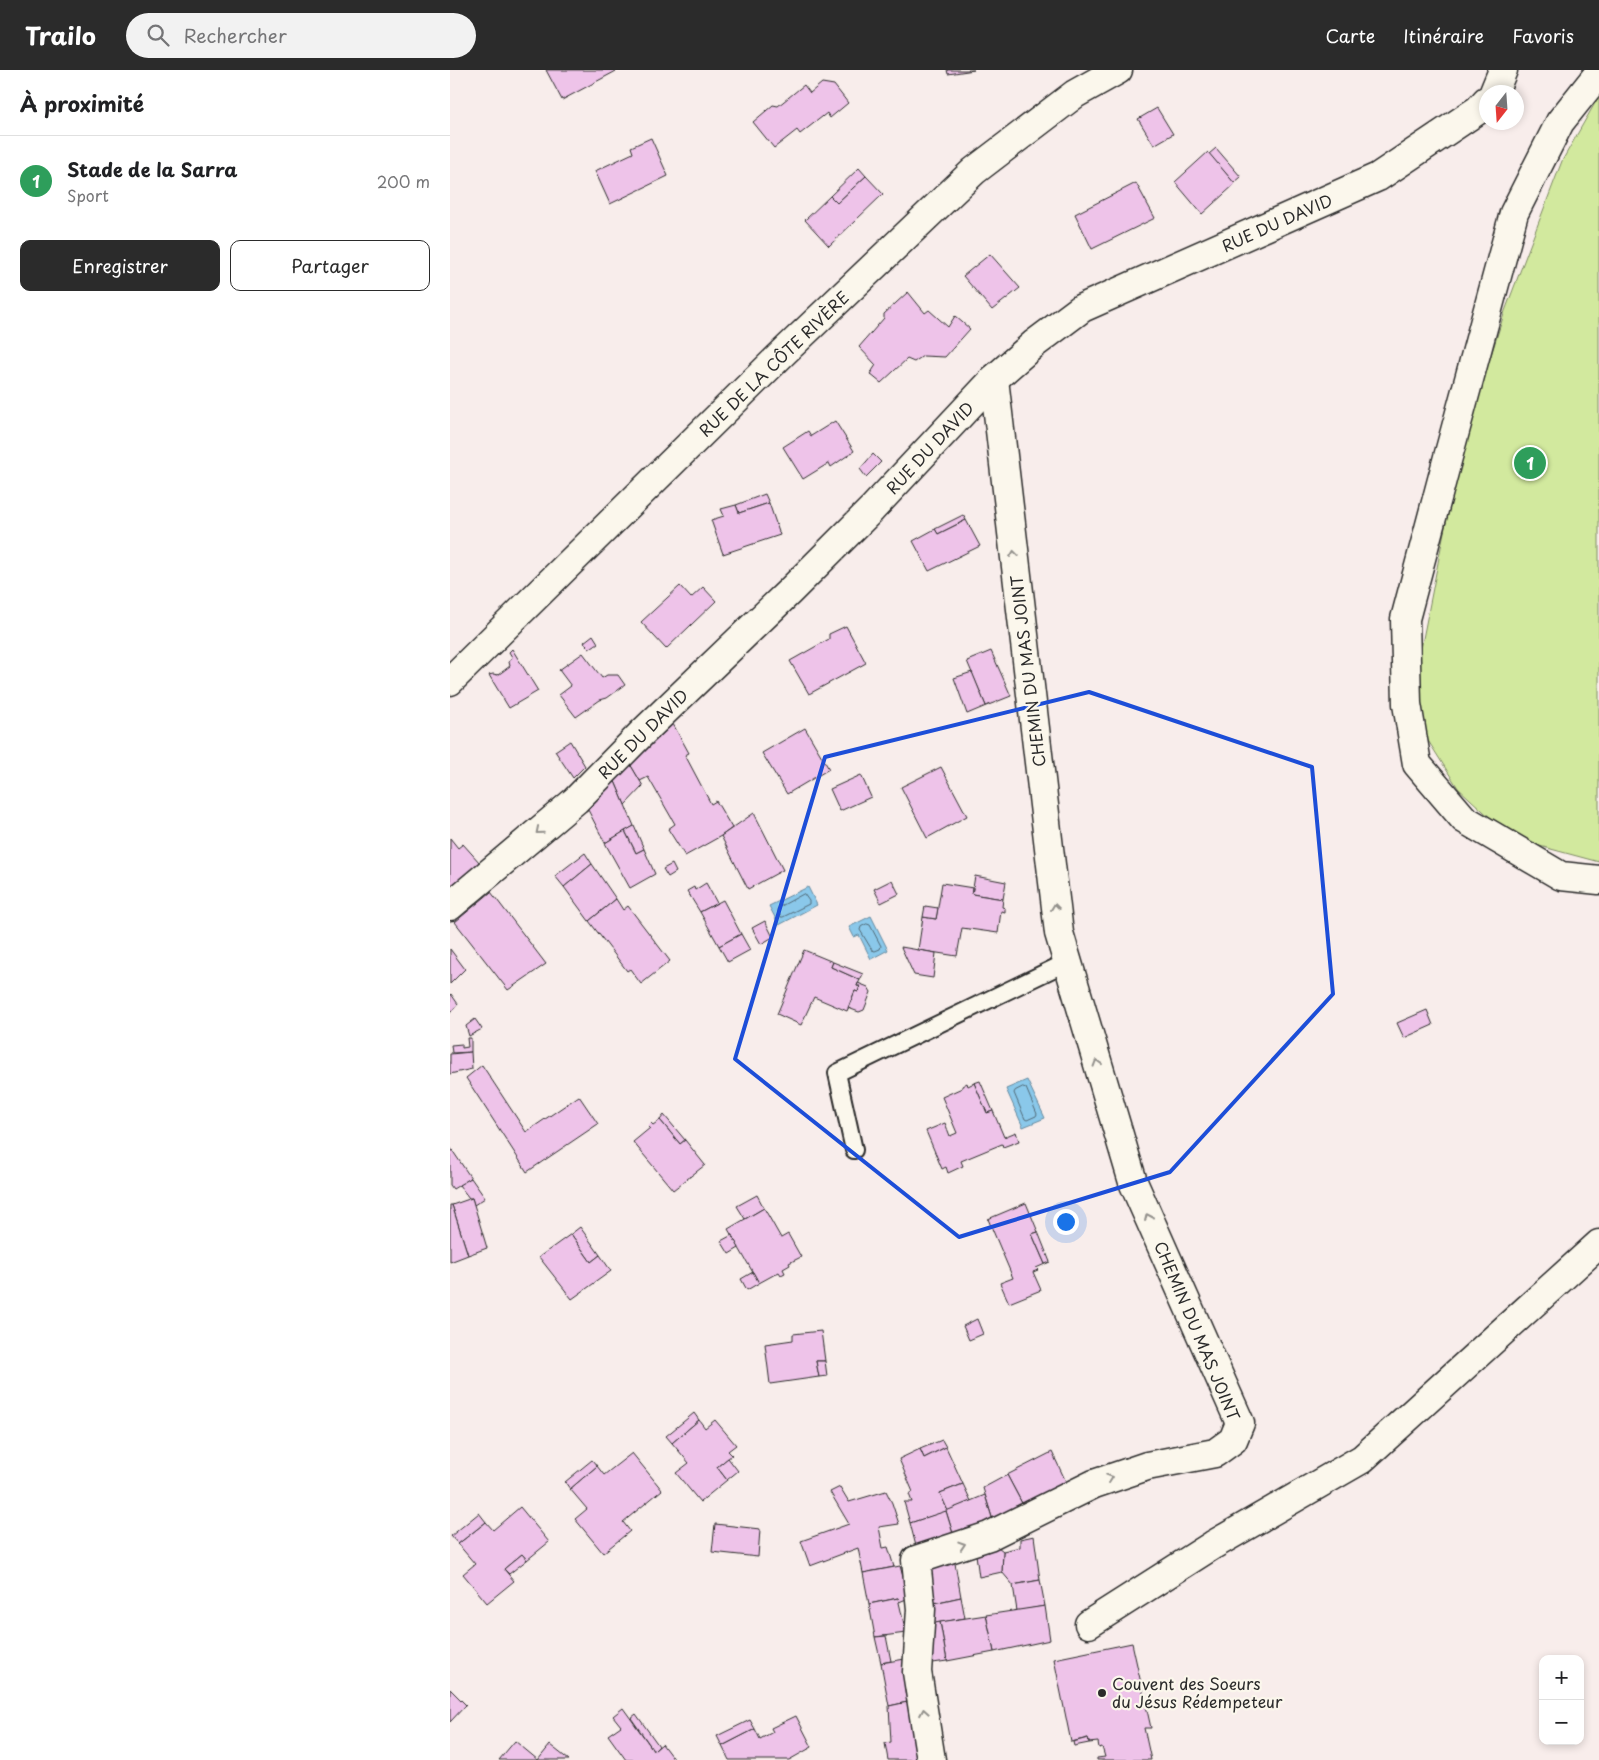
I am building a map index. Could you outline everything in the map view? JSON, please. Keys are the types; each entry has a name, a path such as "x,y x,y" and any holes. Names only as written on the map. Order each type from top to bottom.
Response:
{"street":[{"name":"RUE DE LA CÔTE RIVÈRE","path":"450,681 786,351 974,171 1074,94 1118,70"},
{"path":"1497,85 1503,70"},
{"path":"1599,73 1560,122 1514,213 1450,447 1406,619 1407,704 1417,764 1464,819 1561,876 1599,880"},
{"name":"RUE DU DAVID","path":"450,906 576,800 642,733 789,592 872,509 994,380 1034,344 1082,308 1378,177 1479,109"},
{"name":"CHEMIN DU MAS JOINT","path":"931,1760 917,1672 921,1609 916,1560 989,1536 1094,1484 1147,1466 1215,1453 1233,1440 1240,1423 1133,1182 1057,923 994,380"},
{"path":"1089,1624 1212,1545 1362,1459 1599,1244"}],"lane":[{"path":"854,1150 837,1073 1067,962"}],"highlighted area":[{"path":"1089,692 1312,767 1333,994 1170,1172 959,1237 735,1059 825,757"}],"green space":[{"path":"1599,96 1599,862 1536,845 1495,822 1458,788 1422,731 1418,717 1419,659 1447,517 1474,409 1505,311 1562,161"}],"water":[{"path":"808,887 817,905 779,925 769,906"},
{"path":"871,916 888,950 871,959 859,935 854,937 849,927"},
{"path":"1027,1080 1045,1118 1023,1127 1006,1089"}],"building":[{"path":"546,70 618,70 562,100"},
{"path":"947,70 974,70 948,74"},
{"path":"822,83 834,85 848,103 830,118 827,113 800,134 797,130 774,148 753,122 773,105 778,106 804,85 810,93"},
{"path":"1157,108 1173,134 1154,145 1138,119"},
{"path":"651,138 668,176 610,204 595,171 633,153 631,147"},
{"path":"1216,148 1241,177 1234,183 1209,154"},
{"path":"1208,152 1235,184 1202,214 1175,182"},
{"path":"859,168 866,176 837,203 830,196"},
{"path":"866,176 883,194 829,246 805,220 830,196 837,203"},
{"path":"1136,183 1155,218 1092,249 1075,214"},
{"path":"990,254 1020,288 992,310 963,276"},
{"path":"908,292 925,313 929,310 948,327 955,316 970,329 945,357 923,356 914,362 907,359 881,383 870,374 876,365 859,347 884,318 884,314"},
{"path":"835,421 854,451 831,467 829,463 803,479 783,447 808,431 811,436"},
{"path":"873,454 881,462 866,477 860,469"},
{"path":"765,494 769,503 739,513 736,505"},
{"path":"769,503 780,535 723,554 711,520 724,516 721,509 736,505 739,513"},
{"path":"963,515 966,520 938,534 935,529"},
{"path":"966,520 980,546 929,571 913,541 935,529 938,534"},
{"path":"680,586 691,598 703,587 716,601 666,649 641,622"},
{"path":"846,626 866,663 809,694 790,661 829,639 829,634"},
{"path":"593,635 598,643 589,649 584,642"},
{"path":"512,649 538,691 509,708 489,675 498,675 510,666 509,662 512,657 509,652"},
{"path":"991,651 1011,696 986,706 967,661"},
{"path":"583,653 602,678 607,675 618,675 625,685 576,717 559,695 571,686 559,670"},
{"path":"972,672 986,706 967,714 954,678"},
{"path":"673,724 689,753 685,755 711,804 716,801 732,828 685,856 668,829 675,824 648,777 640,781 630,764"},
{"path":"805,728 829,769 787,794 762,753"},
{"path":"570,741 585,766 573,778 555,751"},
{"path":"630,764 643,786 625,805 614,779"},
{"path":"941,767 967,816 927,838 901,787"},
{"path":"861,775 871,797 840,811 830,789"},
{"path":"614,779 634,826 605,843 586,806"},
{"path":"754,813 783,870 748,889 721,836"},
{"path":"634,826 644,849 636,853 625,831"},
{"path":"625,831 636,853 644,849 655,874 630,888 605,843"},
{"path":"450,838 458,848 463,844 480,863 450,891"},
{"path":"585,853 592,864 564,887 555,876"},
{"path":"592,864 616,899 589,921 564,887"},
{"path":"672,864 676,872 668,877 663,869"},
{"path":"975,876 1006,882 1003,899 972,894"},
{"path":"892,880 899,894 881,903 874,889"},
{"path":"706,883 717,903 700,912 687,891 694,887 695,890"},
{"path":"942,883 973,888 972,894 1003,899 1002,907 1005,908 1005,912 1001,911 998,933 962,928 957,956 918,950 923,917 936,919"},
{"path":"491,892 546,964 508,990 455,922"},
{"path":"616,899 623,910 628,906 670,961 641,984 630,969 627,971 589,921"},
{"path":"723,900 741,934 719,946 700,912"},
{"path":"925,906 938,908 936,919 923,917"},
{"path":"765,921 773,937 761,944 752,928"},
{"path":"741,934 750,950 728,962 719,946"},
{"path":"901,947 936,953 933,978 914,975"},
{"path":"450,949 465,969 450,984"},
{"path":"804,950 833,962 831,967 860,980 857,986 860,986 858,992 855,991 847,1011 814,997 801,1025 777,1014"},
{"path":"833,962 863,974 860,980 831,967"},
{"path":"858,983 868,987 871,992 864,1010 859,1012 848,1008 855,991 858,992 860,986 857,986"},
{"path":"450,995 458,1004 450,1013"},
{"path":"1427,1010 1433,1025 1404,1038 1397,1023"},
{"path":"475,1019 482,1029 469,1036 466,1026"},
{"path":"467,1038 471,1038 471,1052 452,1053 451,1045 462,1044 462,1048 468,1047"},
{"path":"471,1052 472,1069 450,1074 450,1054"},
{"path":"482,1065 526,1132 579,1096 598,1124 527,1172 466,1078"},
{"path":"980,1081 993,1111 987,1113 974,1083"},
{"path":"967,1083 968,1086 974,1083 987,1113 993,1111 1004,1137 1016,1132 1019,1141 1003,1147 1002,1144 961,1161 963,1166 948,1173 946,1167 942,1169 926,1131 945,1123 950,1136 957,1133 942,1097 962,1088"},
{"path":"664,1115 685,1140 680,1144 660,1120"},
{"path":"660,1120 680,1144 685,1140 705,1165 673,1190 633,1142 650,1128 648,1126 651,1123 653,1125"},
{"path":"450,1147 471,1178 453,1189 450,1185"},
{"path":"471,1178 485,1198 474,1205 472,1198 469,1198 459,1185"},
{"path":"757,1195 764,1208 745,1219 737,1206"},
{"path":"472,1198 487,1248 468,1255 452,1205"},
{"path":"1026,1203 1038,1232 1032,1234 1045,1264 1036,1268 1038,1270 1033,1272 1041,1290 1009,1303 1000,1283 1013,1278 988,1219"},
{"path":"450,1205 452,1205 468,1255 450,1262"},
{"path":"764,1208 781,1238 788,1234 801,1257 789,1263 790,1265 783,1269 785,1273 781,1275 779,1272 759,1283 728,1229"},
{"path":"580,1227 600,1255 591,1262 571,1234"},
{"path":"1038,1232 1050,1262 1045,1264 1032,1234"},
{"path":"571,1234 591,1262 600,1255 611,1271 572,1299 539,1257"},
{"path":"732,1235 739,1248 729,1254 721,1241"},
{"path":"753,1272 759,1283 747,1290 741,1279"},
{"path":"977,1319 983,1334 969,1340 963,1326"},
{"path":"821,1331 825,1361 816,1361 819,1377 770,1384 765,1344 793,1340 793,1334"},
{"path":"816,1361 825,1361 827,1376 819,1377"},
{"path":"694,1413 699,1420 672,1443 666,1436"},
{"path":"699,1420 705,1428 715,1420 736,1445 728,1451 732,1455 717,1467 727,1480 700,1502 676,1473 689,1463 672,1443"},
{"path":"942,1440 946,1447 924,1458 920,1449"},
{"path":"946,1447 963,1484 940,1493 948,1511 910,1523 904,1502 912,1502 909,1494 913,1492 899,1459 920,1449 924,1458"},
{"path":"1052,1452 1068,1486 1025,1509 1007,1475"},
{"path":"632,1453 662,1490 623,1522 630,1531 603,1553 575,1519 587,1509 570,1489 597,1466 604,1475"},
{"path":"728,1458 738,1471 727,1480 717,1467"},
{"path":"592,1460 597,1466 570,1489 565,1482"},
{"path":"1007,1475 1025,1509 994,1524 983,1488"},
{"path":"963,1484 971,1501 948,1511 940,1493"},
{"path":"840,1487 849,1502 886,1491 899,1524 879,1527 883,1548 888,1547 894,1567 863,1573 858,1548 810,1566 801,1541 849,1524 830,1492"},
{"path":"985,1495 994,1524 954,1537 946,1511"},
{"path":"520,1507 549,1542 527,1560 522,1554 504,1569 514,1581 487,1603 463,1574 475,1564 458,1544 486,1522 493,1530"},
{"path":"946,1511 954,1537 917,1550 910,1523"},
{"path":"479,1513 486,1522 458,1544 451,1536"},
{"path":"715,1524 760,1529 758,1557 712,1552"},
{"path":"1034,1536 1040,1580 1013,1585 1002,1572 1003,1551 1020,1547 1020,1539"},
{"path":"993,1543 1003,1551 1002,1572 979,1577 975,1547"},
{"path":"953,1552 961,1597 934,1603 929,1557"},
{"path":"522,1554 527,1560 509,1574 504,1569"},
{"path":"900,1566 909,1598 899,1602 898,1598 869,1604 863,1573"},
{"path":"1040,1580 1045,1606 1017,1611 1013,1585"},
{"path":"961,1597 965,1618 931,1624 934,1603"},
{"path":"898,1598 906,1633 875,1637 869,1604"},
{"path":"1045,1606 1050,1640 994,1652 986,1615"},
{"path":"986,1615 994,1652 947,1661 940,1622"},
{"path":"940,1622 947,1661 926,1664 931,1624"},
{"path":"886,1636 891,1661 881,1663 875,1637"},
{"name":"Couvent des Soeurs du Jésus Rédempeteur","path":"1132,1643 1151,1728 1144,1728 1151,1760 1097,1760 1097,1758 1105,1757 1102,1747 1099,1748 1098,1742 1089,1743 1088,1738 1071,1742 1054,1659"},
{"path":"905,1659 912,1701 889,1706 881,1663"},
{"path":"450,1689 466,1705 450,1722"},
{"path":"912,1701 922,1760 888,1760 885,1743 891,1742 889,1706"},
{"path":"623,1708 654,1751 662,1744 674,1760 626,1760 608,1735 621,1726 613,1716"},
{"path":"636,1714 659,1746 654,1751 631,1718"},
{"path":"796,1716 812,1747 789,1760 729,1760 722,1746 755,1729 760,1739 773,1732 771,1728"},
{"path":"750,1720 755,1729 722,1746 717,1736"},
{"path":"1088,1738 1089,1743 1074,1746 1073,1742"},
{"path":"515,1741 538,1760 499,1760"},
{"path":"550,1745 569,1760 538,1760"}],"place":[{"name":"Stade de la Sarra","path":"1530,463"},
{"name":"Couvent des Soeurs du Jésus Rédempeteur","path":"1102,1693"}]}
